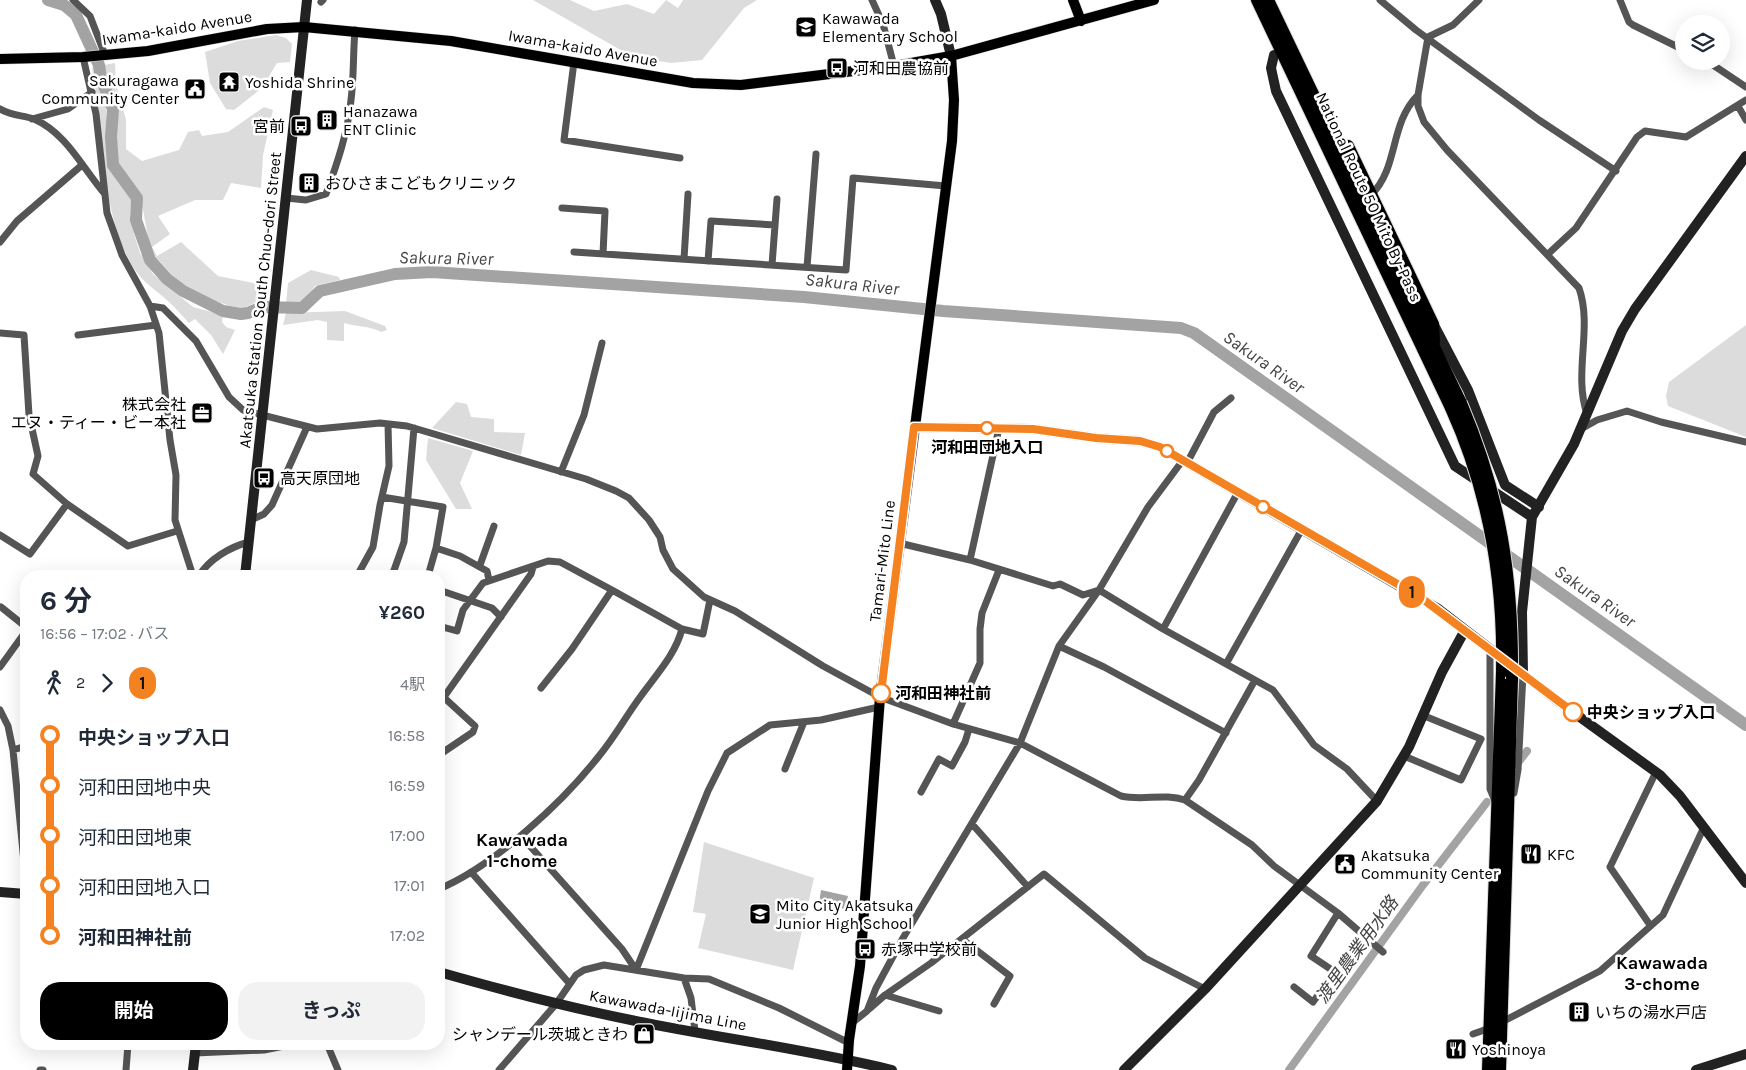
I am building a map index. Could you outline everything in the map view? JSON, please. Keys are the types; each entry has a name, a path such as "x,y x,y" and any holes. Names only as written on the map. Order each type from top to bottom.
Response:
{"highway":[{"path":"1249,0 1397,312 1431,354"},
{"name":"National Route 50 Mito By-Pass","path":"1257,0 1336,155 1483,459 1502,533 1510,581 1512,675"},
{"name":"National Route 50 Mito By-Pass","path":"1268,0 1336,155"},
{"path":"1277,0 1433,324 1431,354"},
{"path":"1488,1070 1502,804 1512,675"},
{"path":"1500,1070 1502,1022 1502,804"}],"main road":[{"path":"1073,0 1081,21"},
{"name":"Iwama-kaido Avenue","path":"0,59 103,56 148,51 267,29 304,27 355,30 484,46 718,86 894,66 951,56 1154,0"},
{"name":"Tamari-Mito Line","path":"847,1065 860,957 880,702 954,123 951,56"}],"street":[{"path":"73,0 90,16 103,56"},
{"name":"Akatsuka Station South Chuo-dori Street","path":"246,570 307,0"},
{"path":"872,0 882,24 894,66"},
{"path":"935,0 942,18 951,56"},
{"path":"1380,0 1416,30 1539,120 1616,171"},
{"path":"1428,37 1452,25 1479,0"},
{"path":"1620,0 1629,22 1675,46"},
{"path":"286,198 306,200 326,194 348,122 352,100 352,53 355,30"},
{"path":"1428,37 1418,95 1420,115 1432,134 1579,288 1585,311 1582,375 1584,403 1588,414"},
{"path":"1274,55 1271,68 1276,90 1455,466 1532,516"},
{"path":"85,57 92,92 104,193 116,242 150,306 156,325 164,368 168,427 176,475 176,531 191,570"},
{"path":"574,62 564,140 680,158"},
{"path":"1720,70 1746,87"},
{"path":"32,118 68,109 92,92"},
{"path":"1371,195 1379,188 1392,157 1400,121 1406,108 1418,95"},
{"path":"1548,254 1576,228 1616,171 1636,137 1645,131 1686,137 1746,100"},
{"path":"1738,106 1746,120"},
{"path":"0,110 7,114 32,118 52,130 68,146 104,193"},
{"path":"807,267 816,154"},
{"path":"1512,675 1522,612 1532,516 1563,467 1588,414 1622,330 1635,309 1746,156"},
{"path":"0,242 17,221 82,165"},
{"path":"574,252 846,270 853,178 946,186"},
{"path":"684,259 688,194"},
{"path":"772,265 777,199"},
{"path":"562,208 605,211 603,254"},
{"path":"708,261 711,221 775,225"},
{"path":"150,306 164,308 196,340 234,403 243,410 307,428 388,424 414,428 561,472 603,486 629,498 656,529 673,569 710,600 735,611 880,702 1020,743 1121,796 1135,799 1174,796 1185,800 1252,845 1383,952"},
{"path":"1433,324 1468,390 1505,485 1539,507"},
{"path":"78,335 156,325"},
{"path":"0,333 24,335 29,415 38,456 32,474 67,504 128,546 176,531"},
{"path":"561,472 584,415 602,343"},
{"path":"867,1011 876,988 904,938 1020,743 1058,646 1099,590 1148,506 1185,462 1214,412 1231,398"},
{"path":"1581,429 1597,420 1627,411 1661,422 1746,442"},
{"path":"361,570 374,548 389,466 388,424"},
{"path":"914,427 1033,429 1096,438 1140,441 1160,447 1420,597 1466,630 1490,649 1512,675 1656,772 1680,796 1746,883"},
{"path":"251,520 264,514 272,505 307,428"},
{"path":"394,570 404,542 414,428"},
{"path":"970,560 999,428"},
{"path":"1163,628 1238,492"},
{"path":"382,497 443,507 436,548 430,570"},
{"path":"0,535 30,554 67,504"},
{"path":"480,565 494,526"},
{"path":"1226,664 1302,529"},
{"path":"204,570 208,564 236,546 249,542"},
{"path":"899,543 970,560 1053,586 1060,584 1083,595 1099,590 1273,690 1314,744 1347,769 1377,800"},
{"path":"436,548 480,565 487,570 488,580"},
{"path":"445,628 457,631 463,610 477,590 488,580 548,561 560,562 682,629 703,634 710,600"},
{"path":"445,691 501,617 531,574 533,567"},
{"path":"953,724 980,664 982,613 999,570"},
{"path":"541,688 572,649 612,590"},
{"path":"445,592 492,608 501,617"},
{"path":"1,607 20,622"},
{"path":"445,886 471,872 521,836 547,814 598,758 662,669 675,647 682,629"},
{"path":"1124,1070 1205,989 1377,800 1404,756 1451,652 1466,630"},
{"path":"0,667 20,639"},
{"path":"1058,646 1104,667 1226,732"},
{"path":"1490,649 1490,789 1493,800 1502,804"},
{"path":"1185,800 1199,780 1255,680"},
{"path":"445,700 475,726 473,732 445,751"},
{"path":"636,970 708,791 727,753 770,725 821,720 880,702"},
{"path":"0,710 8,726 13,750 20,818"},
{"path":"1404,756 1461,780 1481,739 1422,716"},
{"path":"785,769 804,722"},
{"path":"921,792 939,759 952,766 966,742 969,729"},
{"path":"13,750 20,748"},
{"path":"1650,925 1610,867 1656,772"},
{"path":"972,824 1028,887"},
{"path":"1502,1022 1600,971 1663,915 1704,827"},
{"path":"521,836 622,949 636,970"},
{"path":"471,872 569,983"},
{"path":"852,1023 885,995 962,939 1044,874 1145,958 1205,989"},
{"path":"0,892 20,894"},
{"path":"1294,987 1313,1002 1335,972 1311,956 1338,914"},
{"path":"962,939 1010,976 994,1004"},
{"path":"499,1070 556,1004 569,983 584,970 604,965 684,978 709,980 779,1008 849,1044"},
{"name":"Kawawada-Iijima Line","path":"445,974 556,1004 695,1031 847,1065 892,1070"},
{"path":"684,978 691,998 695,1031"},
{"path":"885,995 939,1011"},
{"path":"1472,1034 1490,1028"},
{"path":"126,1070 128,1050"},
{"path":"193,1070 196,1050"},
{"path":"330,1050 338,1070"},
{"path":"1696,1070 1746,1054"}],"shaded area":[{"path":"533,0 570,0 594,11 627,4 654,14 666,0 678,8 683,0 757,0 744,8 702,60 671,63 633,57"},
{"path":"276,35 286,38 292,44 290,62 277,63 262,88 234,110 226,109 210,83 205,52 238,41"},
{"path":"115,63 116,84 126,120 126,149 142,161 179,150 188,132 199,130 202,136 228,132 264,107 273,110 263,155 261,188 231,183 223,200 195,200 158,216 170,234 152,247 157,256 181,242 218,276 264,285 261,300 244,308 230,306 195,294 174,278 156,257 149,243 140,193 130,185 118,164 115,139 117,111 104,65"},
{"path":"95,66 106,99 107,157 109,165 131,198 130,215 140,253 153,274 193,307 223,315 222,322 226,327 235,330 223,354 211,335 195,319 189,323 171,304 142,279 124,250 109,200 104,172 92,67"},
{"path":"311,270 339,277 340,280 315,286 302,304 286,303 288,283"},
{"path":"345,311 385,326 387,330 381,332 344,323 344,341 327,340 327,322 318,320 283,325 286,313"},
{"path":"1746,325 1746,437 1668,406 1666,396 1669,382"},
{"path":"456,402 467,404 471,417 494,419 494,432 525,433 521,455 432,428"},
{"path":"428,438 473,451 460,483 472,509 456,509 426,460"},
{"path":"704,842 814,878 793,970 698,948 706,914 693,912"},
{"path":"821,890 848,896 845,909 819,903"}],"waterway":[{"name":"Sakura River","path":"48,0 64,5 76,15 99,65 101,78 113,109 111,137 113,165 137,198 136,220 150,260 167,279 183,291 223,311 241,314 262,307 302,308 320,291 395,274 432,272 804,297 943,311 1181,328 1194,333 1746,725"},
{"name":"渡里農業用水路","path":"1517,764 1527,751"},
{"name":"渡里農業用水路","path":"1289,1070 1423,885 1487,802"}],"bus line":[{"name":"1","path":"881,693 914,427 1033,429 1096,438 1140,441 1160,447 1420,597 1573,712"}],"place":[{"name":"Kawawada Elementary School","path":"806,27"},
{"name":"河和田農協前","path":"837,68"},
{"name":"Yoshida Shrine","path":"229,82"},
{"name":"Sakuragawa Community Center","path":"195,89"},
{"name":"Hanazawa ENT Clinic","path":"327,120"},
{"name":"宮前","path":"301,126"},
{"name":"おひさまこどもクリニック","path":"309,183"},
{"name":"株式会社 エヌ・ティー・ビー本社","path":"202,413"},
{"name":"河和田団地入口","path":"987,428"},
{"name":"高天原団地","path":"264,478"},
{"name":"河和田神社前","path":"881,693"},
{"name":"中央ショップ入口","path":"1573,712"},
{"name":"KFC","path":"1531,854"},
{"name":"Akatsuka Community Center","path":"1345,864"},
{"name":"Mito City Akatsuka Junior High School","path":"760,914"},
{"name":"赤塚中学校前","path":"865,949"},
{"name":"いちの湯水戸店","path":"1579,1012"},
{"name":"シャンデール茨城ときわ","path":"644,1034"},
{"name":"Yoshinoya","path":"1456,1049"}],"district":[{"name":"Kawawada 1-chome","path":"522,850"},
{"name":"Kawawada 3-chome","path":"1662,973"}]}
